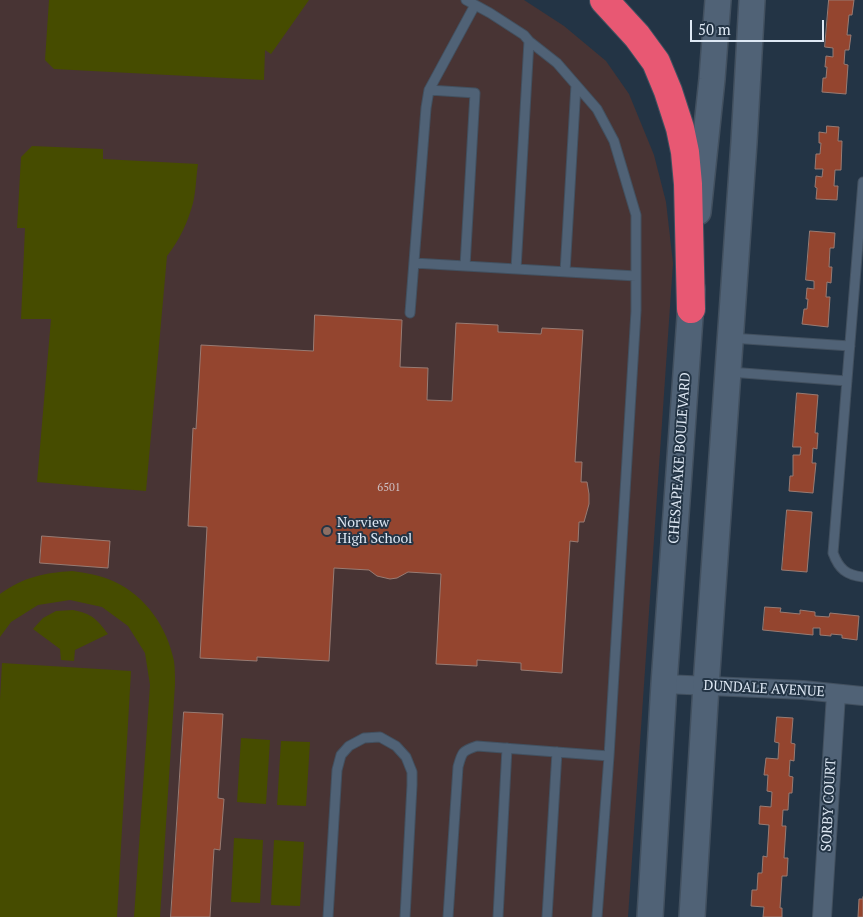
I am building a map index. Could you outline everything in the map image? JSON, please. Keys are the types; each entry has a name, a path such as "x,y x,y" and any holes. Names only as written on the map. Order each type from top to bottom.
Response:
{"highway":[{"path":"604,0 637,36 656,62 680,128 685,152 688,184 691,309"}],"main road":[{"name":"CHESAPEAKE BOULEVARD","path":"650,917 664,684 699,196 712,79 718,0"},
{"path":"692,917 752,0"}],"street":[{"name":"DUNDALE AVENUE","path":"664,684 803,690 863,696"},
{"name":"SORBY COURT","path":"822,917 836,694"}],"lane":[{"path":"466,0 524,35 557,63 597,109 614,141 636,215 636,311 609,756 597,917"},
{"path":"410,313 429,90 475,5"},
{"path":"516,269 529,41"},
{"path":"565,272 576,85"},
{"path":"429,90 475,93 465,266"},
{"path":"863,182 833,552 836,563 842,569 853,575 863,576"},
{"path":"414,263 636,276"},
{"path":"731,338 850,346"},
{"path":"728,372 847,381"},
{"path":"328,917 337,770 341,755 350,746 364,738 380,737 396,746 406,757 412,772 405,917"},
{"path":"448,917 458,767 461,754 477,746 609,756"},
{"path":"498,917 507,748"},
{"path":"548,917 557,752"}],"shaded area":[{"name":"Norview High School","path":"0,0 524,0 564,26 606,61 629,94 654,155 666,202 673,263 628,917 0,917"}],"green space":[{"path":"49,0 309,0 271,54 265,50 264,80 54,69 45,60"},
{"path":"32,146 103,149 103,159 198,164 195,194 191,210 179,238 167,256 146,491 37,482 51,319 21,319 25,228 17,228 21,157"},
{"path":"72,571 93,574 125,587 145,604 153,614 171,648 174,661 175,684 160,917 134,917 150,685 145,653 128,626 102,607 70,600 38,605 11,622 0,637 0,594 34,577"},
{"path":"73,610 93,617 108,634 75,650 74,661 61,660 60,649 33,629 43,618 56,611"},
{"path":"2,663 131,671 117,917 0,917 0,700"},
{"path":"241,738 270,740 266,804 237,802"},
{"path":"281,741 310,742 306,806 277,805"},
{"path":"234,838 263,840 260,903 231,902"},
{"path":"274,840 304,842 300,906 271,905"}],"building":[{"path":"829,0 854,0 852,15 849,15 847,35 851,35 849,50 845,50 844,64 848,65 846,94 822,92 823,78 826,78 826,56 833,57 833,48 825,47"},
{"path":"827,126 839,127 838,141 842,141 841,170 835,170 834,186 838,186 837,200 816,199 816,176 822,177 823,169 815,169 816,154 820,154 819,132 826,133"},
{"path":"810,231 835,233 834,248 830,248 829,267 832,267 831,283 827,282 826,297 830,297 828,327 802,324 804,309 807,309 807,288 814,289 814,281 806,280"},
{"path":"315,315 402,320 400,367 428,368 427,400 452,401 456,323 498,325 498,332 541,334 542,328 583,330 575,462 582,462 581,482 587,482 589,504 584,522 579,522 578,542 570,541 562,673 521,670 521,663 477,660 477,666 436,664 441,574 408,572 397,578 390,579 377,576 369,570 334,568 329,661 257,657 257,661 200,658 207,527 188,526 193,428 196,429 201,345 313,351"},
{"path":"797,393 818,395 815,433 818,433 817,449 813,448 812,463 816,463 813,493 789,491 790,476 793,476 793,455 800,455 801,447 793,447"},
{"path":"787,510 812,512 807,572 782,570"},
{"path":"42,536 110,541 108,568 40,563"},
{"path":"765,607 781,608 780,612 800,614 800,610 815,612 815,616 829,617 830,613 859,616 857,640 842,638 842,635 820,635 820,628 813,628 813,635 763,630"},
{"path":"184,712 223,714 218,798 224,799 220,850 214,849 210,917 171,917"},
{"path":"777,717 793,718 791,743 795,744 794,761 790,760 789,776 793,777 792,793 789,793 788,810 783,810 782,826 786,826 784,858 788,858 787,876 782,876 780,908 782,908 782,917 763,917 764,907 751,906 752,890 757,890 758,873 762,873 763,856 767,857 769,825 759,824 760,806 771,807 772,792 767,791 768,775 764,775 766,758 778,759 779,743 775,742"},
{"path":"859,899 863,899 863,917 858,917"}],"place":[{"name":"Norview High School","path":"327,531"}]}
